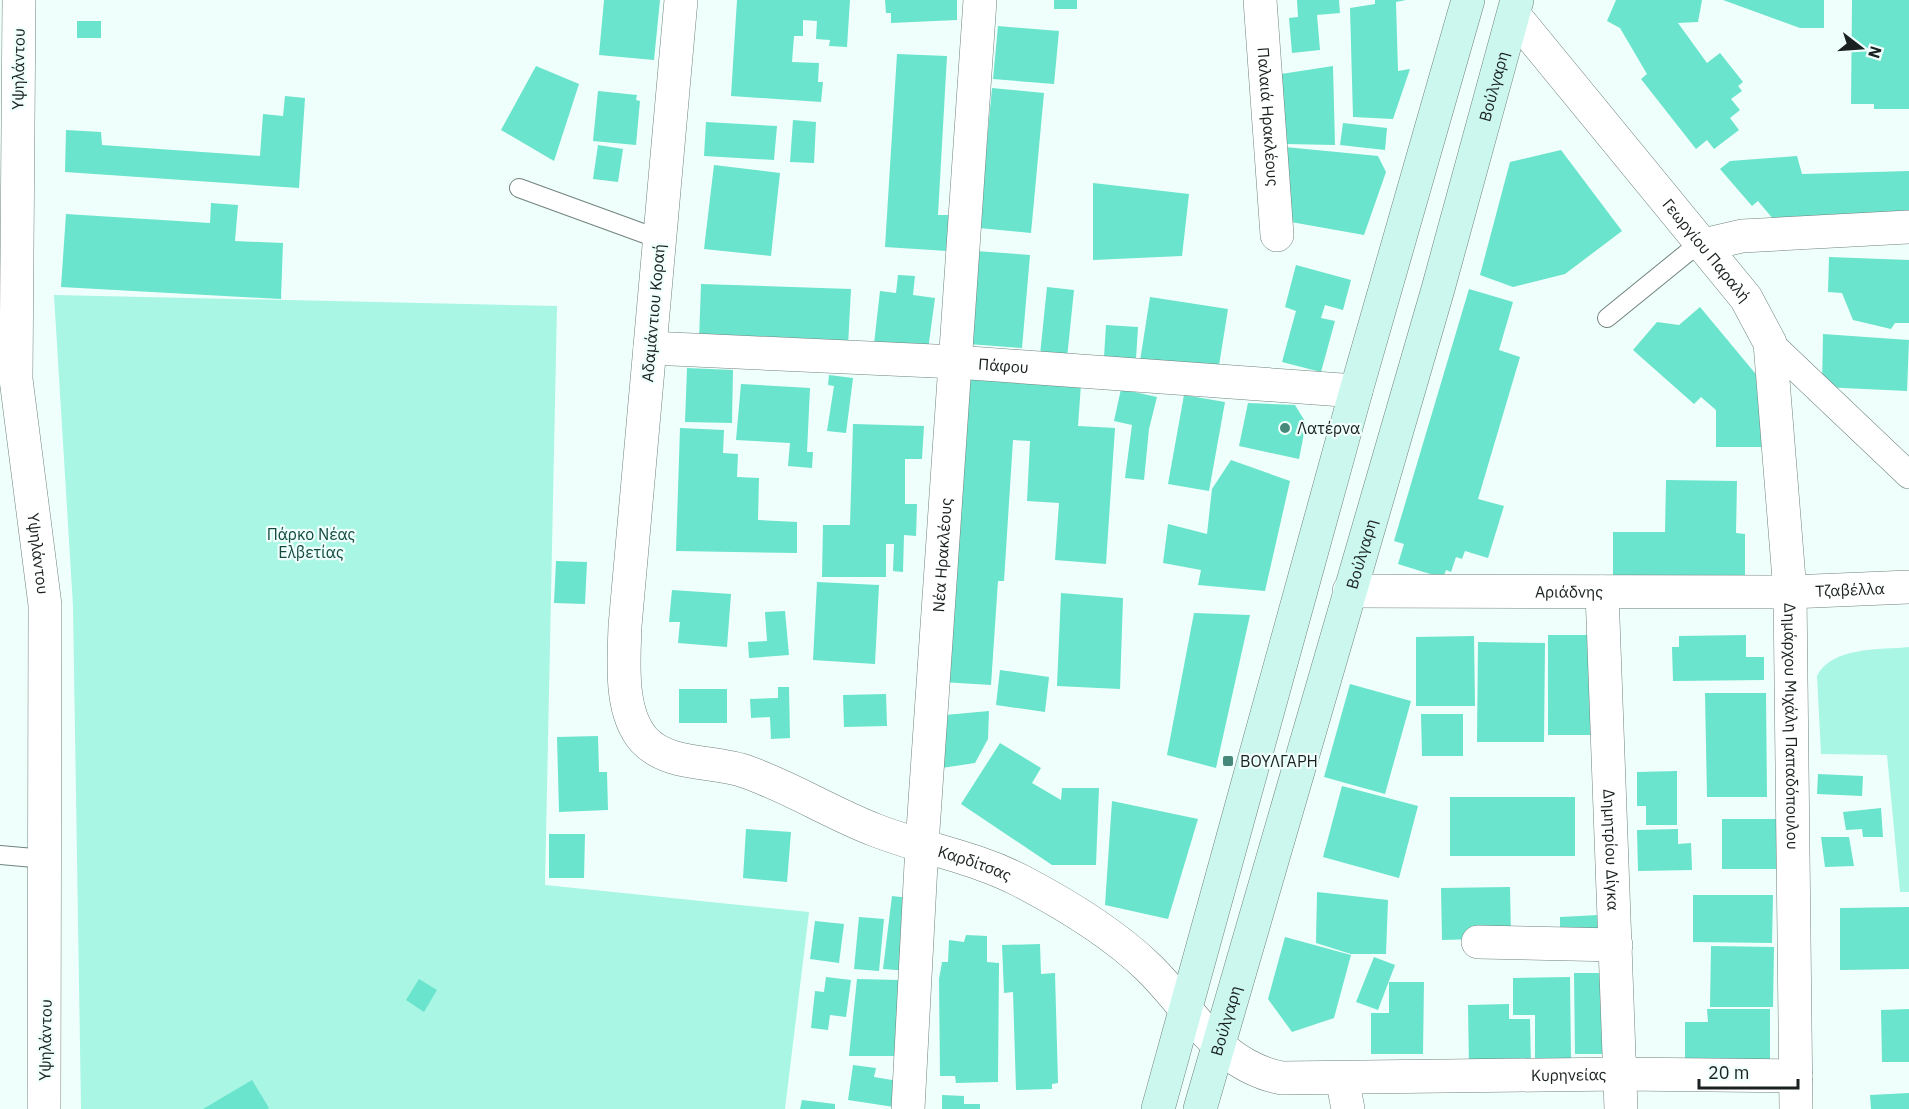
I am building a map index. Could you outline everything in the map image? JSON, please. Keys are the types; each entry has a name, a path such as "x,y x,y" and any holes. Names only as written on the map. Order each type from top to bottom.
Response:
{"main road":[{"path":"1158,1109 1356,391 1468,0"},
{"name":"Βούλγαρη","path":"1200,1109 1438,289 1515,8"}],"street":[{"name":"Υψηλάντου","path":"19,0 15,379 45,605 44,1109"},
{"name":"Αδαμάντιου Κοραή","path":"625,626 681,0"},
{"name":"Νέα Ηρακλέους","path":"908,1109 922,845 980,0"},
{"name":"Παλαιά Ηρακλέους","path":"1260,0 1277,235"},
{"name":"Γεωργίου Παραλή","path":"1515,8 1746,298 1770,343 1909,475"},
{"path":"1703,245 1742,236 1909,227"},
{"name":"Δημάρχου Μιχάλη Παπαδόπουλου","path":"1770,343 1790,592 1796,1109"},
{"name":"Πάφου","path":"650,348 956,362 1356,391"},
{"name":"Τζαβέλλα","path":"1790,592 1909,587"},
{"name":"Αριάδνης","path":"1349,591 1790,592"},
{"name":"Δημητρίου Δίγκα","path":"1602,592 1621,1109"},
{"name":"Καρδίτσας","path":"625,626 626,694 634,722 644,740 660,752 744,771 779,784 875,830 997,870 1064,907 1122,946 1149,968 1185,1011 1218,1045 1238,1061 1267,1075 1345,1094"},
{"path":"1478,942 1616,945"},
{"name":"Κυρηνείας","path":"1345,1094 1621,1074 1796,1076"}],"lane":[{"path":"519,188 659,239"},
{"path":"1607,318 1687,253 1703,245"},
{"path":"0,855 45,859"}],"green space":[{"name":"Πάρκο Νέας Ελβετίας","path":"54,295 557,306 545,885 809,912 785,1109 81,1109 73,606"},
{"path":"1909,647 1909,892 1900,892 1887,755 1821,754 1817,676 1824,666 1845,654"}],"building":[{"path":"604,0 660,0 654,60 599,55"},
{"path":"737,0 850,0 847,47 829,46 830,40 816,39 817,21 803,20 803,36 794,36 792,62 819,63 818,82 823,82 821,102 731,96"},
{"path":"885,0 957,0 957,20 891,23 891,13 886,13"},
{"path":"1054,0 1077,0 1077,9 1054,9"},
{"path":"1297,0 1339,0 1340,13 1317,15 1320,50 1292,53 1289,18 1298,17"},
{"path":"1375,0 1406,0 1396,2 1398,71 1410,69 1393,119 1353,117 1350,8 1375,4"},
{"path":"1616,0 1702,0 1698,22 1678,23 1707,63 1720,53 1743,82 1738,86 1742,91 1731,99 1740,110 1730,118 1739,130 1714,149 1707,140 1696,149 1641,79 1647,74 1620,28 1607,21"},
{"path":"1723,0 1824,0 1824,28 1800,28"},
{"path":"1852,0 1909,0 1909,109 1874,109 1874,104 1851,104"},
{"path":"77,21 101,21 101,38 77,38"},
{"path":"998,26 1059,31 1054,84 993,79"},
{"path":"897,54 947,56 938,215 950,215 947,251 885,247"},
{"path":"536,66 579,84 554,161 501,130"},
{"path":"1333,66 1335,145 1287,144 1281,74"},
{"path":"992,88 1044,93 1031,233 979,228"},
{"path":"598,91 637,95 636,100 640,101 636,145 593,141"},
{"path":"285,96 305,98 299,188 65,172 66,130 101,132 102,145 260,156 263,114 283,116"},
{"path":"793,120 816,122 814,163 790,162"},
{"path":"706,122 777,126 774,160 704,156"},
{"path":"1343,123 1387,128 1385,150 1340,145"},
{"path":"598,145 623,149 618,182 593,179"},
{"path":"1285,147 1378,156 1386,172 1364,235 1291,222"},
{"path":"1561,150 1622,231 1565,274 1513,287 1480,275 1510,162"},
{"path":"1797,156 1802,174 1909,171 1909,216 1774,220 1758,201 1752,206 1720,169 1730,161"},
{"path":"714,165 780,173 771,256 704,249"},
{"path":"1093,183 1189,194 1182,256 1093,260"},
{"path":"211,203 238,205 235,241 283,243 281,299 61,287 66,214 210,223"},
{"path":"976,251 1030,255 1022,348 968,344"},
{"path":"1829,257 1909,260 1909,323 1895,323 1891,329 1853,320 1842,293 1828,292"},
{"path":"1296,265 1351,280 1343,310 1325,305 1321,318 1335,321 1321,372 1282,362 1296,311 1285,307"},
{"path":"898,275 915,276 913,295 935,298 928,350 874,344 880,291 896,293"},
{"path":"701,284 851,289 848,346 699,341"},
{"path":"1047,287 1074,290 1067,358 1040,355"},
{"path":"1469,289 1513,302 1499,350 1520,357 1478,499 1504,506 1488,558 1465,551 1462,559 1456,557 1451,572 1446,570 1443,578 1398,564 1404,544 1394,541"},
{"path":"1150,297 1228,309 1218,372 1140,361"},
{"path":"1700,307 1774,396 1773,447 1716,447 1716,410 1701,397 1694,404 1633,350 1657,322 1679,325"},
{"path":"1106,325 1138,327 1136,359 1104,357"},
{"path":"1823,334 1909,340 1907,391 1822,387"},
{"path":"687,368 733,370 732,423 685,422"},
{"path":"829,375 853,378 846,433 827,431 834,386 828,385"},
{"path":"961,377 1081,384 1078,426 1115,428 1106,564 1055,560 1059,503 1027,501 1030,441 1013,440 1004,581 998,581 991,685 942,682"},
{"path":"741,384 810,388 807,452 813,452 812,468 788,466 790,443 736,440"},
{"path":"1121,389 1157,397 1149,429 1144,480 1125,478 1132,425 1114,421"},
{"path":"1184,395 1225,402 1209,491 1168,484"},
{"path":"1248,403 1295,405 1306,423 1299,459 1239,446"},
{"path":"853,424 924,426 922,459 905,459 905,504 917,504 916,536 904,535 903,572 893,571 894,544 886,544 886,577 822,577 823,525 850,525"},
{"path":"680,428 724,430 723,453 738,454 737,477 759,478 758,520 797,522 797,553 676,551"},
{"path":"1231,460 1290,481 1265,591 1198,585 1201,570 1163,563 1168,524 1207,534 1212,489"},
{"path":"1666,480 1737,481 1736,533 1745,534 1745,582 1613,580 1613,532 1665,532"},
{"path":"556,561 587,562 585,604 554,603"},
{"path":"817,582 879,585 875,664 813,660"},
{"path":"672,590 731,594 727,647 678,643 680,622 669,622"},
{"path":"1061,593 1123,598 1120,689 1057,686"},
{"path":"785,611 789,655 749,658 748,642 767,641 765,612"},
{"path":"1194,613 1250,615 1216,768 1167,755"},
{"path":"1548,635 1596,635 1597,735 1548,735"},
{"path":"1746,635 1746,657 1764,657 1764,680 1673,681 1672,647 1679,647 1679,636"},
{"path":"1474,636 1475,706 1416,706 1416,637"},
{"path":"1478,642 1545,643 1544,742 1477,742"},
{"path":"1000,670 1049,677 1045,712 996,705"},
{"path":"1350,684 1411,701 1385,794 1324,777"},
{"path":"778,687 789,687 790,738 771,739 770,717 751,718 750,699 778,698"},
{"path":"679,689 727,689 727,723 679,723"},
{"path":"1705,693 1766,693 1767,797 1707,797"},
{"path":"886,694 887,726 844,727 843,695"},
{"path":"989,711 988,739 975,763 935,769 934,716"},
{"path":"1421,714 1463,714 1463,756 1422,756"},
{"path":"598,736 599,772 607,772 608,810 559,812 557,737"},
{"path":"1000,743 1041,768 1032,783 1061,800 1062,788 1099,788 1096,865 1052,865 961,804"},
{"path":"1677,771 1677,825 1646,825 1646,806 1637,806 1637,772"},
{"path":"1818,774 1863,776 1862,796 1817,794"},
{"path":"1342,786 1418,806 1399,878 1323,857"},
{"path":"1450,797 1575,797 1575,856 1450,856"},
{"path":"1112,801 1198,819 1168,919 1105,905"},
{"path":"1881,808 1883,837 1863,837 1862,829 1846,830 1843,812"},
{"path":"1722,819 1779,819 1778,869 1722,869"},
{"path":"746,829 791,832 787,882 743,878"},
{"path":"1678,829 1678,844 1691,843 1692,870 1638,871 1637,830"},
{"path":"549,834 585,834 584,878 549,878"},
{"path":"1821,837 1849,837 1854,866 1825,867"},
{"path":"1510,887 1511,938 1442,940 1441,888"},
{"path":"1317,892 1388,900 1386,954 1351,954 1316,943"},
{"path":"1693,895 1773,895 1772,943 1693,942"},
{"path":"892,896 917,899 909,971 883,969"},
{"path":"1909,907 1909,969 1840,970 1840,908"},
{"path":"1599,915 1598,935 1560,937 1560,917"},
{"path":"859,917 884,919 879,971 854,969"},
{"path":"815,921 844,924 839,963 810,959"},
{"path":"966,935 987,936 987,962 999,963 998,1082 956,1083 955,1076 940,1076 939,979 942,962 948,962 949,940 964,942"},
{"path":"1285,937 1351,955 1334,1018 1292,1032 1268,999"},
{"path":"1040,944 1041,974 1055,973 1058,1083 1052,1084 1052,1089 1016,1090 1013,992 1004,993 1002,945"},
{"path":"1711,946 1774,947 1773,1007 1710,1007"},
{"path":"1374,957 1395,965 1378,1010 1356,1002"},
{"path":"1574,973 1610,973 1611,1054 1575,1054"},
{"path":"826,977 851,980 846,1017 830,1015 828,1030 811,1028 815,991 824,992"},
{"path":"1570,977 1571,1060 1535,1060 1535,1015 1513,1015 1513,978"},
{"path":"419,979 437,990 424,1012 406,1000"},
{"path":"857,979 899,980 899,1056 849,1056"},
{"path":"1389,982 1424,982 1423,1054 1371,1054 1371,1013 1389,1013"},
{"path":"1509,1004 1509,1019 1530,1019 1531,1067 1469,1068 1468,1005"},
{"path":"1707,1009 1770,1009 1770,1074 1685,1074 1685,1022 1708,1022"},
{"path":"1909,1009 1909,1062 1882,1062 1881,1010"},
{"path":"853,1065 876,1068 874,1077 898,1081 894,1107 848,1100"},
{"path":"252,1080 269,1108 203,1109"},
{"path":"1909,1093 1909,1109 1871,1109 1870,1095"},
{"path":"942,1095 964,1096 964,1104 980,1104 980,1109 942,1109"},
{"path":"802,1100 835,1104 835,1109 800,1109"}],"place":[{"name":"Λατέρνα","path":"1285,428"},
{"name":"ΒΟΥΛΓΑΡΗ","path":"1228,761"}]}
